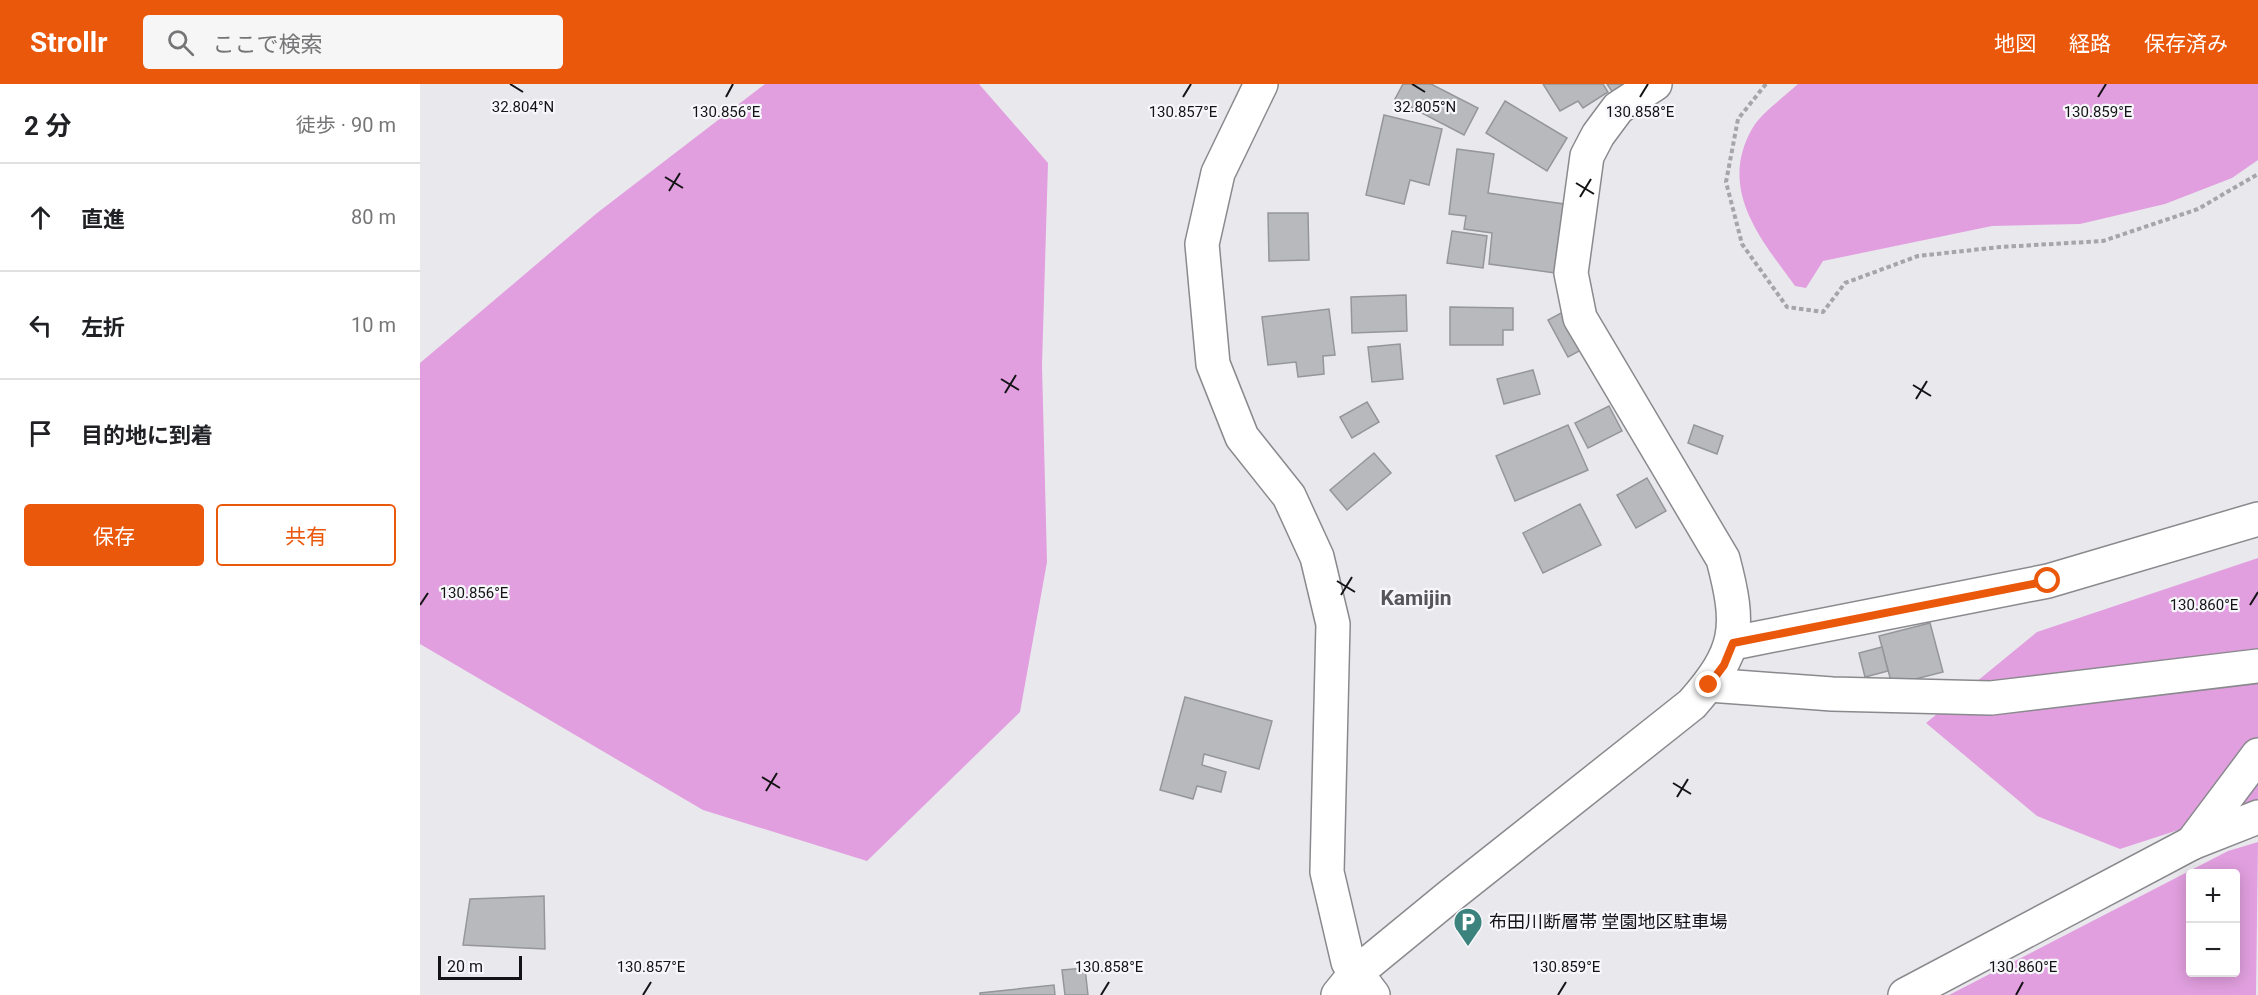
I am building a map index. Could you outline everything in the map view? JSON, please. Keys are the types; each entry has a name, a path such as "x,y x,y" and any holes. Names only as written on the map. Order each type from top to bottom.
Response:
{"street":[{"path":"1261,84 1218,173 1202,244 1213,364 1242,437 1289,496 1317,557 1333,624 1327,872 1355,988 1683,711 1709,685 1724,665 1733,643 1734,599 1723,559 1580,318 1571,273 1587,156 1598,135 1618,108 1654,84"},
{"path":"1733,643 2048,581 2258,519"},
{"path":"1709,685 1832,694 1991,698 2258,666"},
{"path":"2192,843 2258,756"},
{"path":"1905,995 2192,843 2258,817"}],"path":[{"path":"1766,84 1738,119 1726,182 1742,244 1787,307 1823,312 1845,283 1918,256 2000,247 2103,242 2198,209 2258,174"}],"shaded area":[{"path":"765,84 979,84 1048,163 1042,365 1047,562 1020,712 867,861 703,810 420,644 420,363 597,213"},
{"path":"1798,84 2258,84 2258,160 2232,178 2165,204 2080,224 1992,226 1823,261 1806,288 1795,286 1757,231 1741,192 1739,172 1743,151 1756,123"},
{"path":"2258,558 2258,804 2120,849 2037,816 1926,723 2037,632"},
{"path":"2258,842 2256,995 1949,995 2186,873 2186,977 2240,977 2240,869 2193,869 2228,851"}],"building":[{"path":"1403,84 1431,84 1478,108 1464,135 1395,99"},
{"path":"1543,84 1603,84 1608,92 1583,108 1578,101 1560,111"},
{"path":"1607,84 1626,84 1613,93"},
{"path":"1505,101 1567,138 1547,171 1486,133"},
{"path":"1384,115 1442,129 1429,185 1410,180 1404,204 1366,195"},
{"path":"1457,149 1494,154 1488,193 1564,204 1555,273 1489,264 1492,233 1464,229 1466,216 1449,214"},
{"path":"1268,213 1308,213 1309,260 1269,261"},
{"path":"1452,231 1487,236 1483,268 1447,263"},
{"path":"1406,295 1407,331 1352,333 1351,297"},
{"path":"1450,307 1513,308 1513,330 1503,330 1503,345 1450,345"},
{"path":"1329,309 1335,355 1323,356 1324,374 1298,377 1296,362 1268,365 1262,317"},
{"path":"1563,312 1583,349 1568,357 1548,320"},
{"path":"1400,344 1403,379 1372,382 1368,347"},
{"path":"1533,370 1540,394 1504,404 1497,379"},
{"path":"1367,402 1379,422 1352,438 1340,417"},
{"path":"1609,406 1622,431 1588,448 1575,423"},
{"path":"1568,425 1588,470 1515,501 1496,456"},
{"path":"1694,425 1723,436 1717,454 1688,443"},
{"path":"1374,453 1391,473 1347,510 1330,490"},
{"path":"1647,478 1666,511 1636,528 1617,495"},
{"path":"1580,504 1601,545 1543,573 1523,533"},
{"path":"1930,623 1943,672 1892,685 1879,636"},
{"path":"1882,647 1888,671 1865,677 1859,653"},
{"path":"1185,697 1272,721 1259,769 1204,754 1202,765 1226,772 1221,792 1197,786 1193,799 1160,790"},
{"path":"544,896 545,949 463,945 470,899"},
{"path":"1085,968 1088,995 1065,995 1062,970"},
{"path":"1054,985 1055,995 980,995 980,993"}],"place":[{"name":"布田川断層帯 堂園地区駐車場","path":"1468,948"}],"district":[{"name":"Kamijin","path":"1416,598"}],"route":[{"path":"1709,685 1724,665 1733,643 2048,581"}]}
